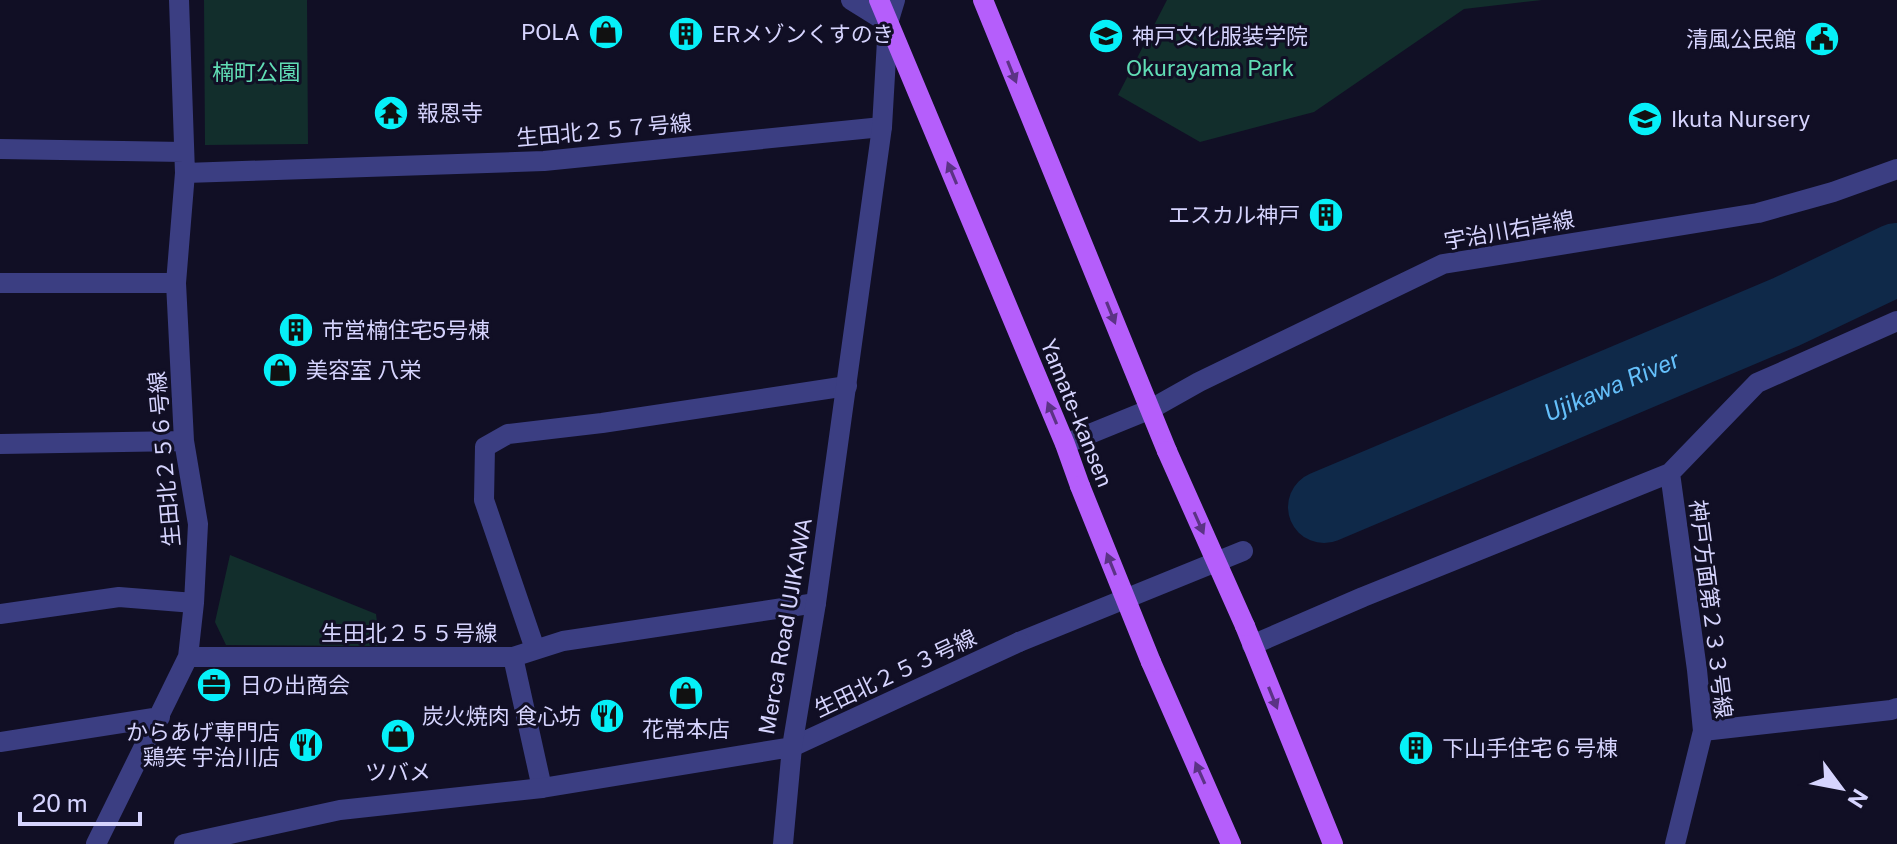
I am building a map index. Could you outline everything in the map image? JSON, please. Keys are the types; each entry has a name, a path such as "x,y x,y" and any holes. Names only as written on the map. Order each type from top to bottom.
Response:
{"main road":[{"name":"Yamate-kansen","path":"879,0 1065,444 1151,662 1231,844"},
{"path":"983,0 1167,451 1248,635 1333,844"}],"street":[{"name":"生田北２５６号線","path":"96,844 188,657 194,603 198,524 184,441 176,283 185,162 179,0"},
{"path":"851,0 888,23"},
{"name":"Merca Road UJIKAWA","path":"184,844 340,810 542,788 792,747 847,386 882,127 888,23 895,0"},
{"name":"生田北２５７号線","path":"0,149 185,162 544,161 882,127"},
{"name":"宇治川右岸線","path":"1065,444 1151,409 1199,382 1443,264 1758,213 1833,192 1897,169"},
{"path":"0,283 176,283"},
{"path":"1248,635 1363,597 1670,473 1757,383 1897,321"},
{"path":"535,649 484,500 485,447 508,434 847,386"},
{"path":"0,444 184,441"},
{"name":"神戸方面第２３３号線","path":"1670,473 1703,731 1675,844"},
{"name":"生田北２５３号線","path":"792,747 1019,642 1243,551"},
{"path":"0,614 119,597 194,603"},
{"name":"生田北２５５号線","path":"188,657 513,657 563,641 816,603"},
{"path":"513,657 542,788"},
{"path":"1703,731 1897,708"},
{"path":"0,742 160,717"},
{"path":"783,844 792,747"}],"green space":[{"name":"楠町公園","path":"204,0 307,0 308,144 205,145"},
{"name":"Okurayama Park","path":"1167,0 1542,0 1464,9 1314,112 1200,142 1118,95"},
{"path":"230,555 376,614 380,646 226,645 215,622"}],"waterway":[{"name":"Ujikawa River","path":"1324,507 1786,312 1897,259"}],"place":[{"name":"POLA","path":"606,32"},
{"name":"ERメゾンくすのき","path":"686,34"},
{"name":"神戸文化服装学院","path":"1106,36"},
{"name":"清風公民館","path":"1822,39"},
{"name":"報恩寺","path":"391,113"},
{"name":"Ikuta Nursery","path":"1645,119"},
{"name":"エスカル神戸","path":"1326,215"},
{"name":"市営楠住宅5号棟","path":"296,330"},
{"name":"美容室 八栄","path":"280,370"},
{"name":"日の出商会","path":"214,685"},
{"name":"花常本店","path":"686,693"},
{"name":"炭火焼肉 食心坊","path":"607,716"},
{"name":"ツバメ","path":"398,736"},
{"name":"からあげ専門店 鶏笑 宇治川店","path":"306,745"},
{"name":"下山手住宅６号棟","path":"1416,748"}]}
